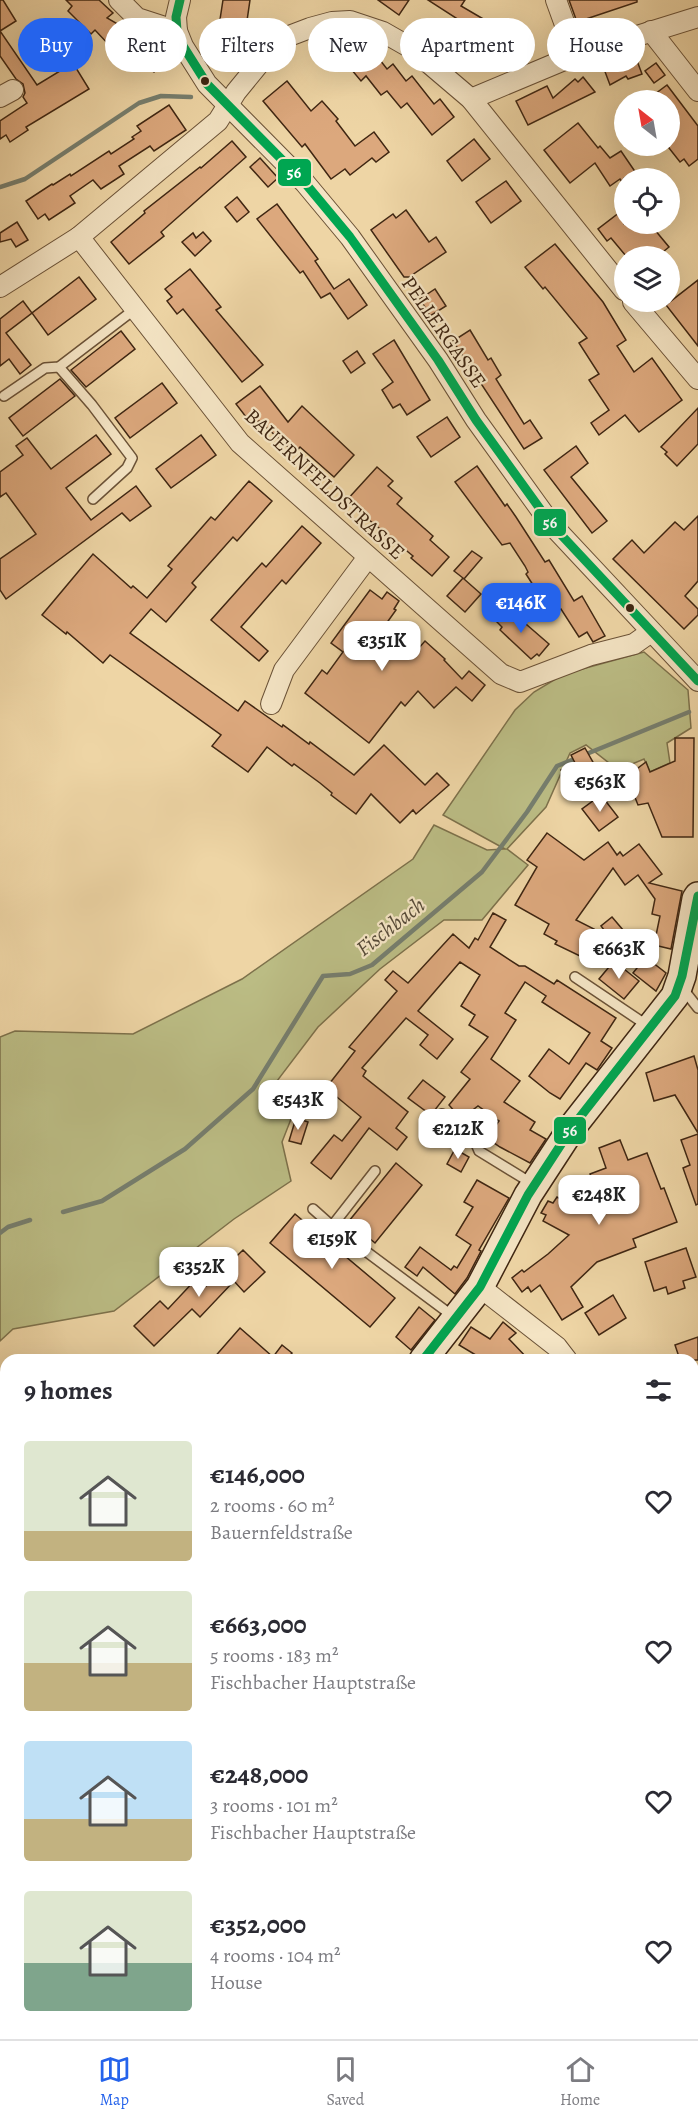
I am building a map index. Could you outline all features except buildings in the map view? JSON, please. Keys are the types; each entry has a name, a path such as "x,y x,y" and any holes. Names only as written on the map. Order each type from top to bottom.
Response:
{"main road":[{"path":"428,1354 480,1287 535,1186 573,1126 675,996 698,896"}],"street":[{"path":"119,0 136,18"},
{"path":"176,18 180,0"},
{"path":"556,0 563,18"},
{"path":"645,33 698,17"},
{"path":"0,287 79,237 218,121 236,92 272,48 289,36 332,22 350,21 383,32 411,48 471,99 614,278"},
{"path":"651,31 698,91"},
{"name":"PELLERGASSE","path":"187,52 207,84 305,183 350,237 551,524 698,681"},
{"path":"471,99 547,67"},
{"name":"BAUERNFELDSTRASSE","path":"79,237 240,443 501,674 520,681 591,655 633,644 651,632"},
{"path":"641,312 698,379"},
{"path":"271,704 284,670 368,557"},
{"path":"480,1287 562,1354"}],"lane":[{"path":"4,396 45,368 59,367 135,309"},
{"path":"59,367 92,405 132,458 127,468 93,499"},
{"path":"575,977 651,1028"},
{"path":"679,984 698,1008"},
{"path":"442,1114 470,1136 479,1151 535,1186"},
{"path":"332,1226 375,1171"},
{"path":"314,1209 332,1226 456,1319"}],"green space":[{"path":"644,652 688,690 691,728 667,743 670,763 650,772 644,759 618,770 586,745 570,753 546,807 507,849 528,865 482,920 444,920 380,969 318,1027 264,1098 291,1119 282,1142 291,1181 234,1219 114,1311 13,1329 0,1341 0,1037 15,1031 133,1034 242,979 413,859 434,825 487,850 505,849 443,815 515,710 534,692 564,674"}],"waterway":[{"path":"0,187 25,179 139,103 161,96 191,97"},
{"name":"Fischbach","path":"63,1212 102,1201 185,1149 253,1089 323,976 350,974 372,965 482,872 527,812 557,766 689,712"},
{"name":"Fischbach","path":"0,1233 8,1227 30,1220"}],"transit line":[{"name":"56","path":"180,0 176,17 177,31 183,46 207,84 305,183 350,237 551,524 698,681"},
{"name":"56","path":"428,1354 480,1287 528,1195 573,1126 675,996 682,976 698,896"}]}
